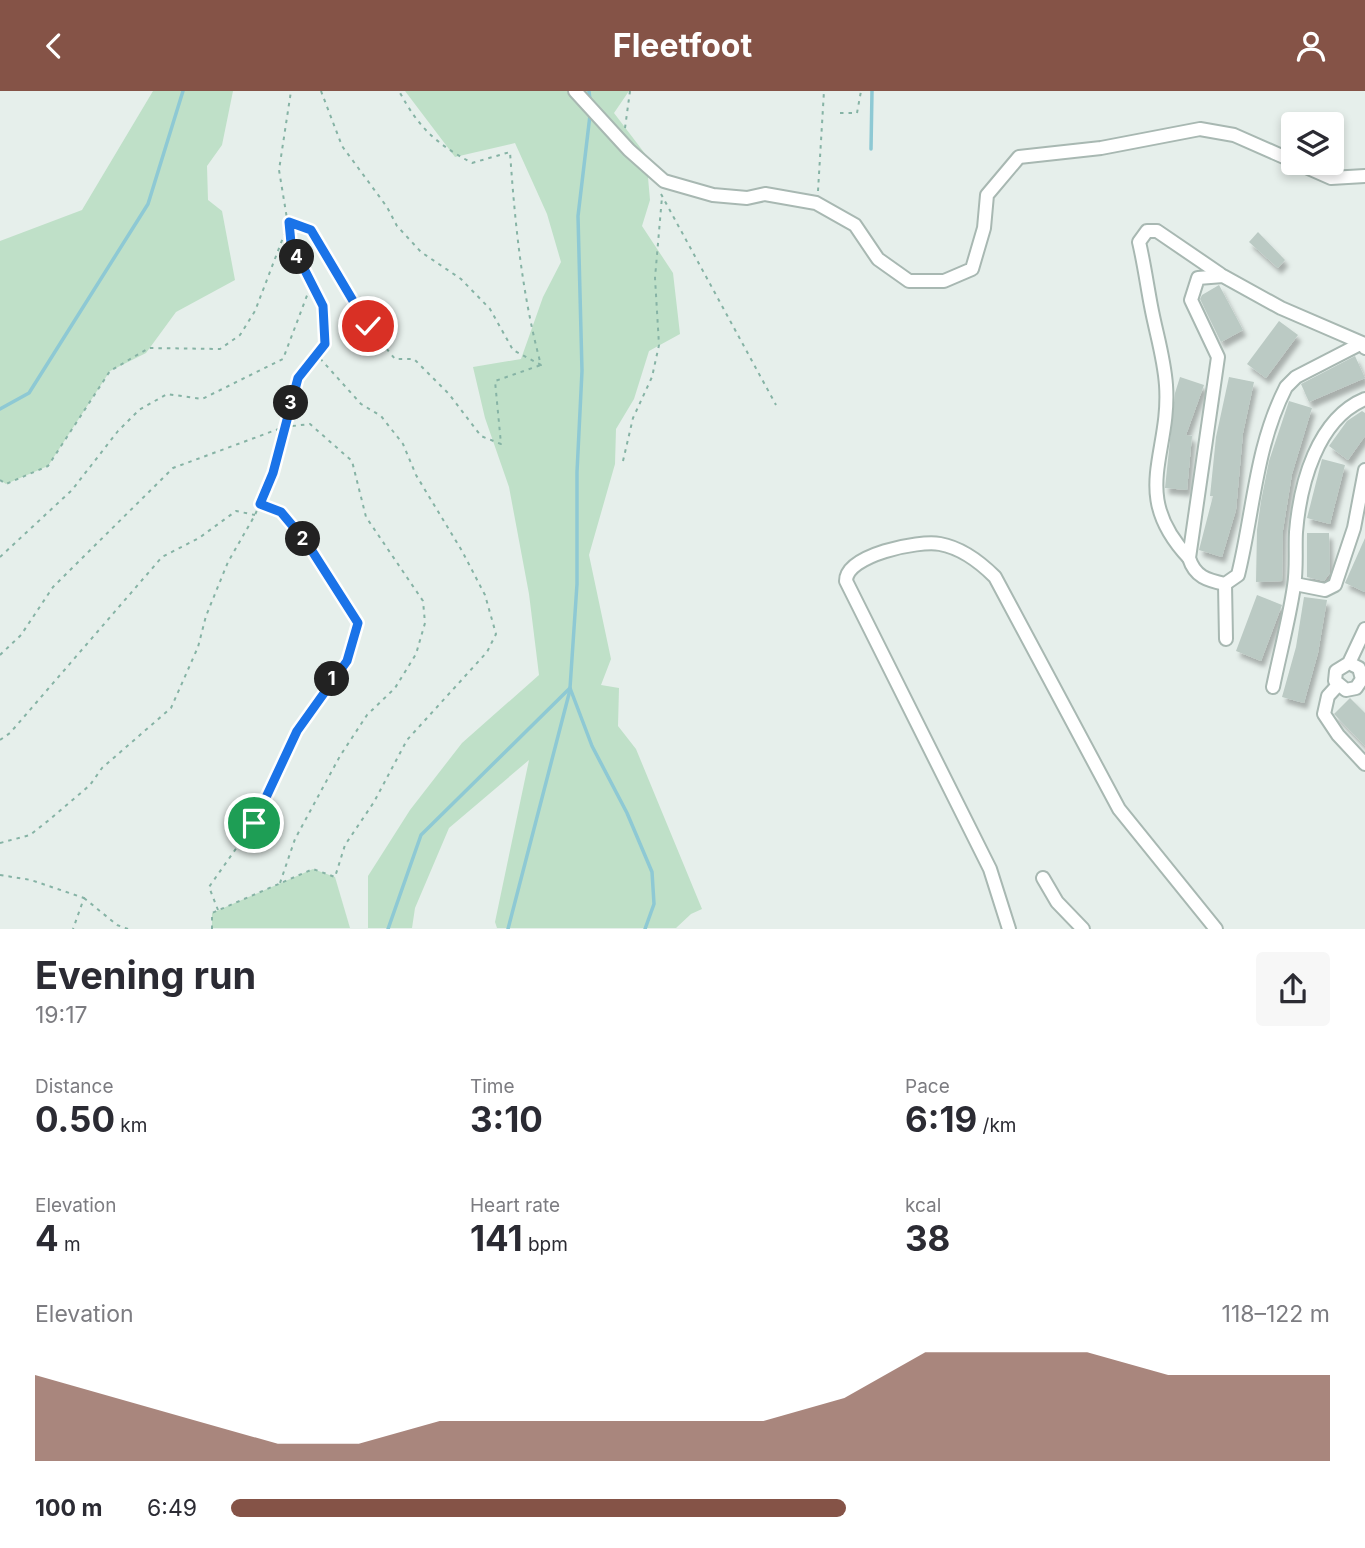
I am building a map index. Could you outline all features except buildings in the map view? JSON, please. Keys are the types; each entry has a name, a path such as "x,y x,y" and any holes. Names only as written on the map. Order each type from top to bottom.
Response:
{"street":[{"path":"575,91 623,143 664,181 713,195 747,198 765,194 816,203 855,225 878,258 909,281 944,281 972,269 984,228 987,195 1018,156 1101,148 1200,129 1234,135 1281,156"},
{"path":"1324,175 1331,178 1365,176"},
{"path":"1147,231 1157,231 1223,276 1281,308 1363,345 1296,377 1286,387 1256,467 1247,536 1238,575 1225,584 1203,579 1193,570 1189,558 1168,530 1154,488 1167,393 1164,355 1151,307 1139,242 1147,231"},
{"path":"1189,558 1218,356 1191,300 1198,278 1223,276"},
{"path":"1273,687 1295,584 1296,528 1313,453 1329,428 1351,405 1365,399"},
{"path":"1295,584 1325,590 1335,586 1354,528 1365,470"},
{"path":"1009,929 990,869 846,581 846,575 854,565 900,547 924,543 957,549 978,561 995,577 1119,809 1216,929"},
{"path":"1225,584 1226,639"},
{"path":"1349,663 1359,668 1362,686 1346,690 1338,685 1336,671 1349,663 1365,629"},
{"path":"1338,685 1328,696 1324,714 1338,736 1365,764"},
{"path":"1043,878 1057,902 1083,929"}],"path":[{"path":"0,843 30,835 49,820 90,785 102,768 171,708 198,647 206,617 228,562 255,515 273,473 298,378 325,344 323,306 291,243 279,170 291,91"},
{"path":"321,91 342,146 387,207 397,226 421,252 461,279 490,309 513,350 541,365"},
{"path":"400,91 409,109 439,145 472,163 510,152 516,233 527,313 541,365"},
{"path":"623,143 630,91"},
{"path":"816,203 824,91"},
{"path":"840,113 857,113 861,91"},
{"path":"623,461 633,418 652,377 659,345 655,278 663,196 776,405"},
{"path":"289,222 311,230 368,326 395,359 414,359 449,394 481,436 501,444 495,381 541,365"},
{"path":"0,480 6,484 48,466 110,371 149,348 220,349 240,335 255,311 289,222"},
{"path":"0,557 72,490 118,431 139,411 167,394 202,399 283,359 311,285"},
{"path":"212,929 212,913 313,869 335,877 345,845 374,802 407,740 487,652 496,634 485,595 416,475 402,444 381,416 361,404 316,354"},
{"path":"0,655 22,635 53,587 173,468 284,427 310,424 352,461 366,517 422,601 425,623 416,654 395,688 368,715 340,756 295,839 280,883"},
{"path":"218,910 209,887 254,823 297,731 347,661 358,623 307,543 281,512 260,504"},
{"path":"0,740 10,733 71,665 109,615 162,557 199,538 236,511 255,515"},
{"path":"0,875 31,880 84,898 117,925 128,929"},
{"path":"73,929 84,898"}],"green space":[{"path":"153,91 233,91 222,145 207,166 208,200 222,211 235,280 176,312 146,353 110,371 48,466 6,484 0,480 0,241 82,210"},
{"path":"405,91 629,91 614,113 646,155 650,200 642,226 673,273 680,334 649,351 634,399 616,429 615,464 589,555 611,659 601,685 619,688 618,726 636,749 702,909 691,914 676,928 497,928 495,922 529,760 449,828 415,908 412,928 368,928 368,876 410,810 462,743 539,675 529,594 509,487 485,418 473,367 521,359 543,297 561,262 547,214 515,143 455,157"},
{"path":"313,869 335,877 350,928 212,928 212,913"}],"waterway":[{"path":"0,409 29,393 148,204 183,91"},
{"path":"589,91 590,100"},
{"path":"871,149 872,91"},
{"path":"388,929 421,835 570,688 577,584 577,472 582,371 578,216 590,115"},
{"path":"570,688 592,746 627,813 652,872 654,904 645,929"},
{"path":"508,929 570,690"}],"route":[{"path":"254,823 297,731 315,702 347,661 358,623 307,543 281,512 260,504 273,473 298,378 325,344 323,306 291,243 289,222 311,230 318,246 368,326"}]}
